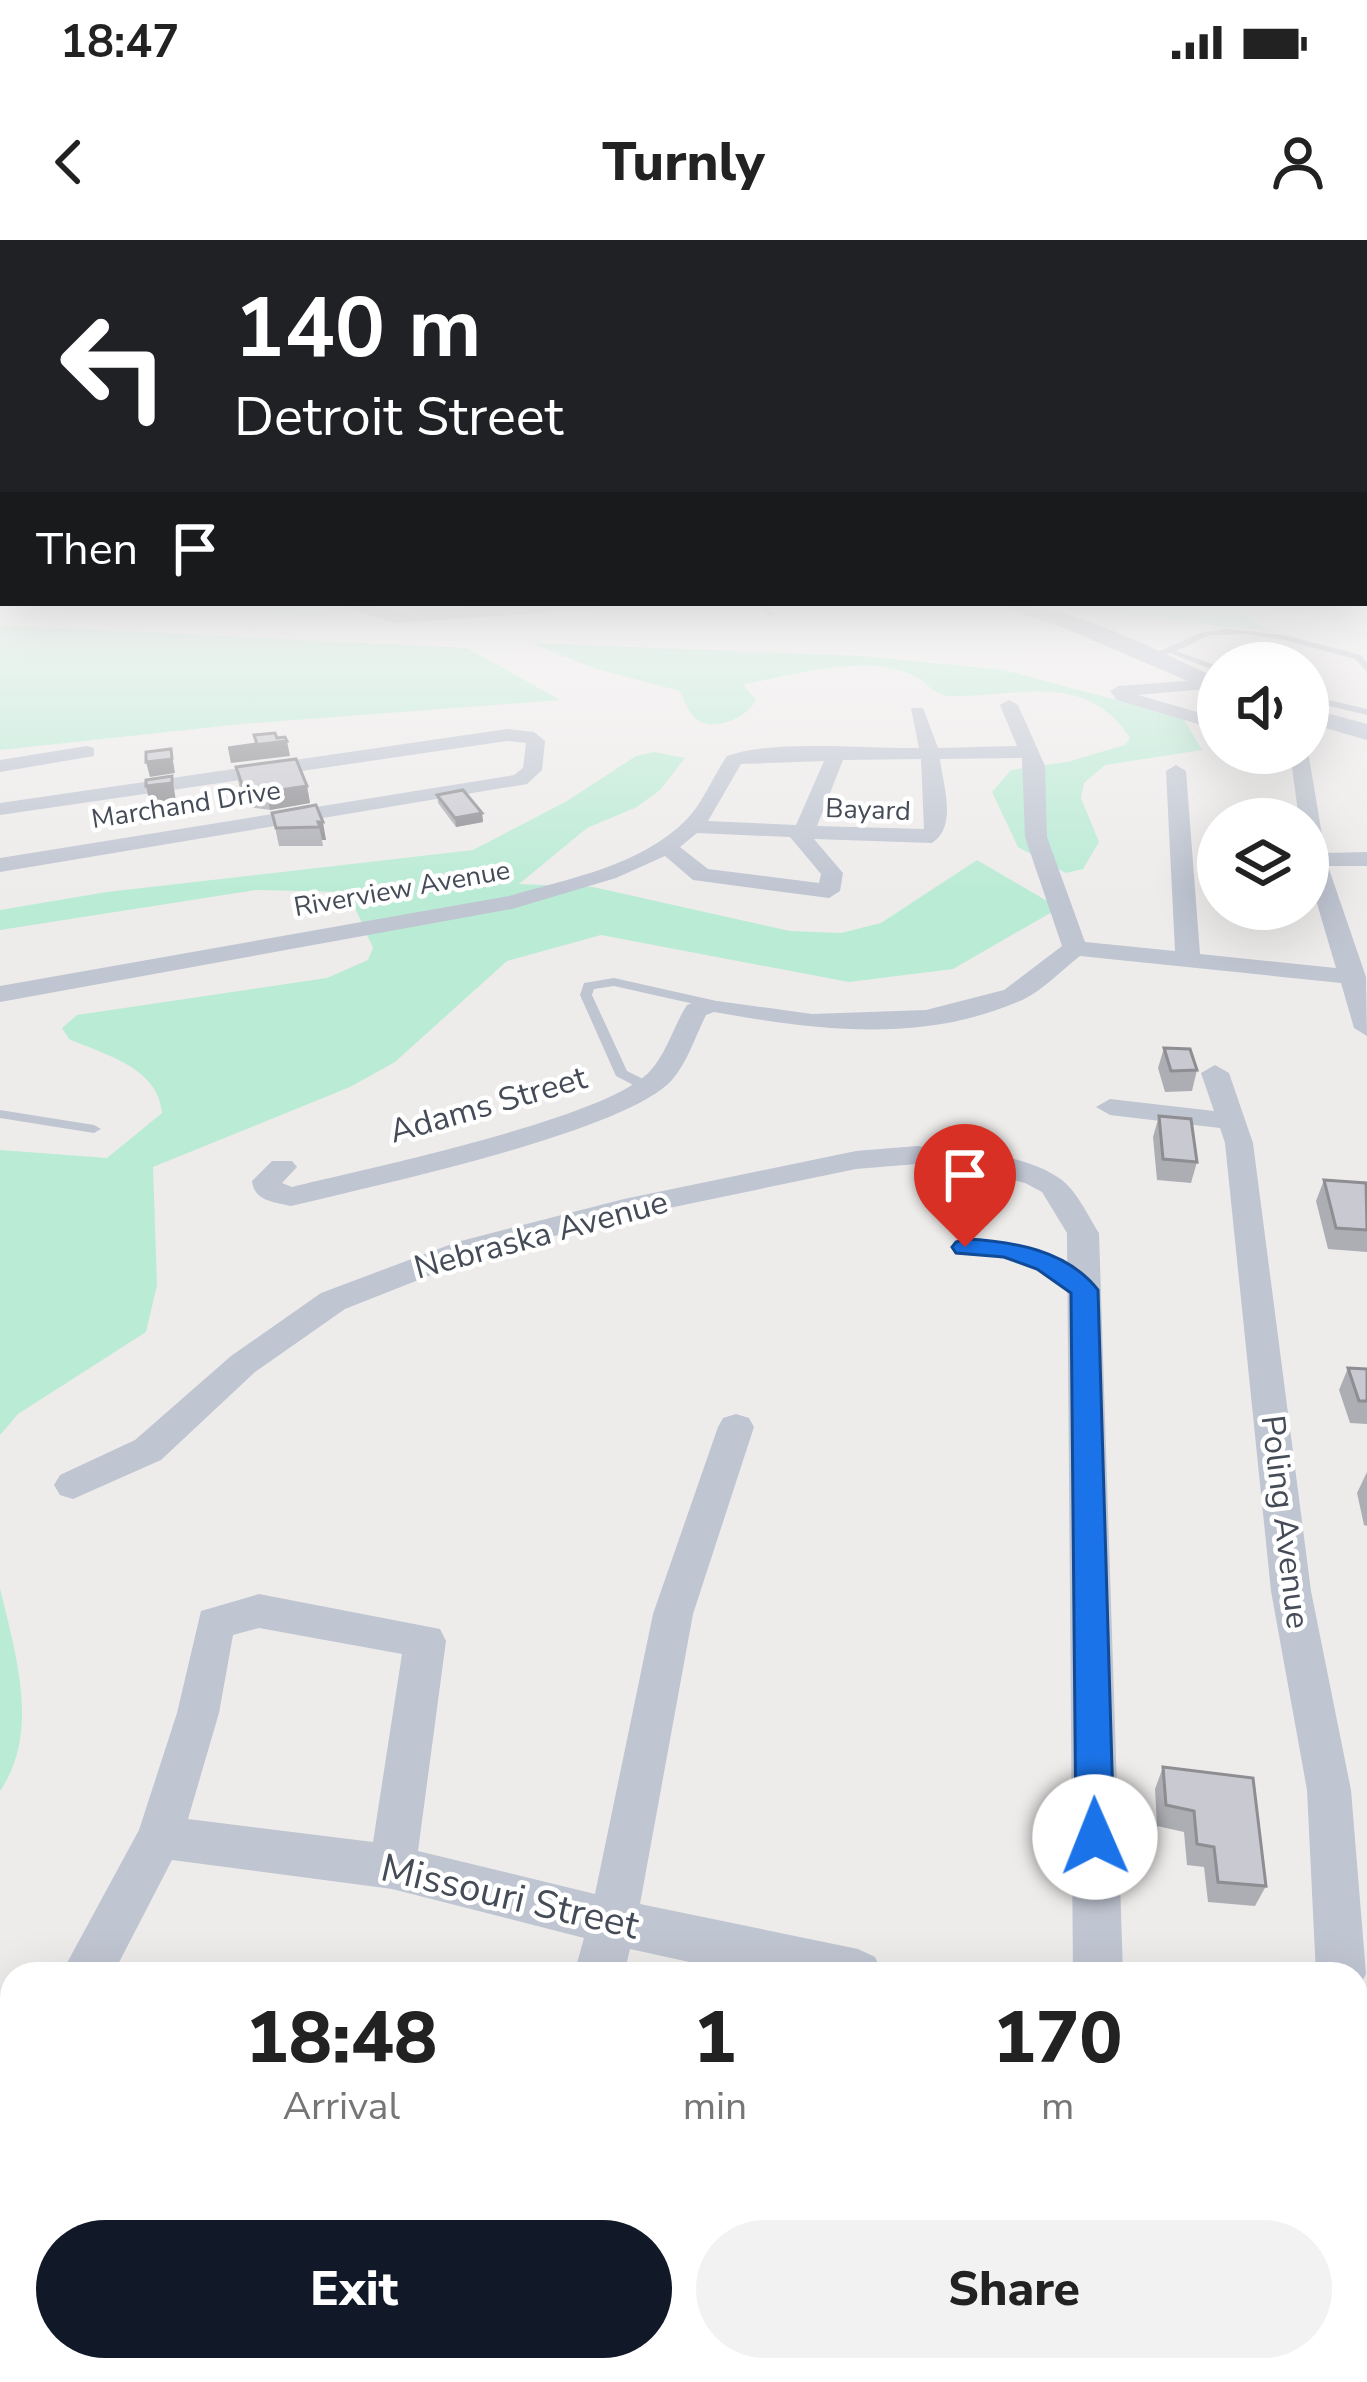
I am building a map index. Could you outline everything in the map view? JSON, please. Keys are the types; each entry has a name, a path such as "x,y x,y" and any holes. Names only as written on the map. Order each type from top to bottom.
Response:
{"street":[{"path":"1125,693 1197,717"},
{"path":"1009,705 1035,766 1036,837 1075,948"},
{"path":"917,712 930,752"},
{"path":"1329,718 1364,723"},
{"name":"Marchand Drive","path":"0,809 507,735 536,741 532,770 520,780 0,865"},
{"path":"0,766 87,752"},
{"path":"830,752 1028,752"},
{"name":"Bayard","path":"799,835 822,791 835,756 830,752"},
{"name":"Riverview Avenue","path":"0,994 512,902 663,847 692,826 734,760 766,753 830,752"},
{"name":"Bayard","path":"692,826 907,839 934,832 930,752"},
{"path":"1176,771 1188,959"},
{"path":"663,847 700,875 833,897 832,873 799,835"},
{"path":"1329,860 1367,859"},
{"path":"1329,902 1367,1028"},
{"path":"712,1004 812,1022 927,1018 1013,995 1075,948 1354,976"},
{"name":"Adams Street","path":"281,1167 267,1181 268,1190 291,1197 527,1135 630,1101 671,1063 696,1010 712,1004"},
{"name":"Poling Avenue","path":"1215,1073 1239,1143 1291,1592 1328,1790 1340,1962"},
{"path":"1110,1107 1231,1120"},
{"name":"Nebraska Avenue","path":"73,1485 148,1450 243,1364 333,1301 468,1250 624,1208 856,1160 917,1155 980,1162 1035,1177 1062,1197 1083,1233 1084,1290"},
{"path":"1084,1290 1098,1962"},
{"path":"602,1962 673,1614 736,1427"},
{"path":"92,1962 160,1837 198,1713 215,1623 260,1611 425,1642 392,1867"},
{"name":"Missouri Street","path":"160,1837 392,1867 802,1962"}],"lane":[{"path":"1329,707 1364,723"},
{"path":"648,1087 621,1073 586,995 588,986 614,982 712,1004"},
{"path":"0,1114 94,1129"},
{"path":"965,1247 1007,1249 1046,1263 1084,1290"}],"green space":[{"path":"0,693 547,693 560,700 241,724 0,750"},
{"path":"681,693 750,693 756,700 729,721 702,723"},
{"path":"940,693 1009,693 944,695"},
{"path":"1056,693 1090,693 1183,718 1197,742 1197,751 1105,765 1084,783 1081,798 1099,842 1083,869 1066,873 1018,847 992,792 1011,770 1067,762 1125,745 1130,738 1093,703"},
{"path":"654,752 685,758 660,790 637,807 587,828 519,884 593,887 790,931 841,933 881,923 977,860 1059,908 953,969 849,982 601,935 507,961 395,1062 350,1087 153,1167 157,1285 146,1332 18,1414 0,1435 0,1150 107,1158 162,1113 151,1084 140,1074 69,1039 62,1028 77,1015 327,978 368,960 373,948 348,892 256,890 0,930 0,910 107,892 473,850 567,801 636,756"},
{"path":"0,1588 17,1665 22,1718 12,1768 0,1791"}],"building":[{"path":"275,733 287,741 228,748 257,744 254,735"},
{"path":"171,749 172,759 146,762 146,752"},
{"path":"296,759 307,786 244,790 236,767"},
{"path":"172,776 172,783 146,786 146,780"},
{"path":"463,790 482,813 455,818 437,795"},
{"path":"316,805 323,822 318,822 320,827 276,828 272,813"},
{"path":"1164,1048 1190,1049 1197,1070 1171,1071"},
{"path":"1159,1116 1191,1119 1197,1162 1163,1159"},
{"path":"1324,1180 1366,1183 1367,1230 1336,1228"},
{"path":"1348,1368 1367,1369 1367,1401 1359,1401"},
{"path":"1163,1767 1253,1778 1266,1886 1218,1882 1214,1847 1197,1844 1194,1811 1166,1805"}],"route":[{"path":"965,1247 1007,1249 1046,1263 1084,1290 1095,1837"}]}
